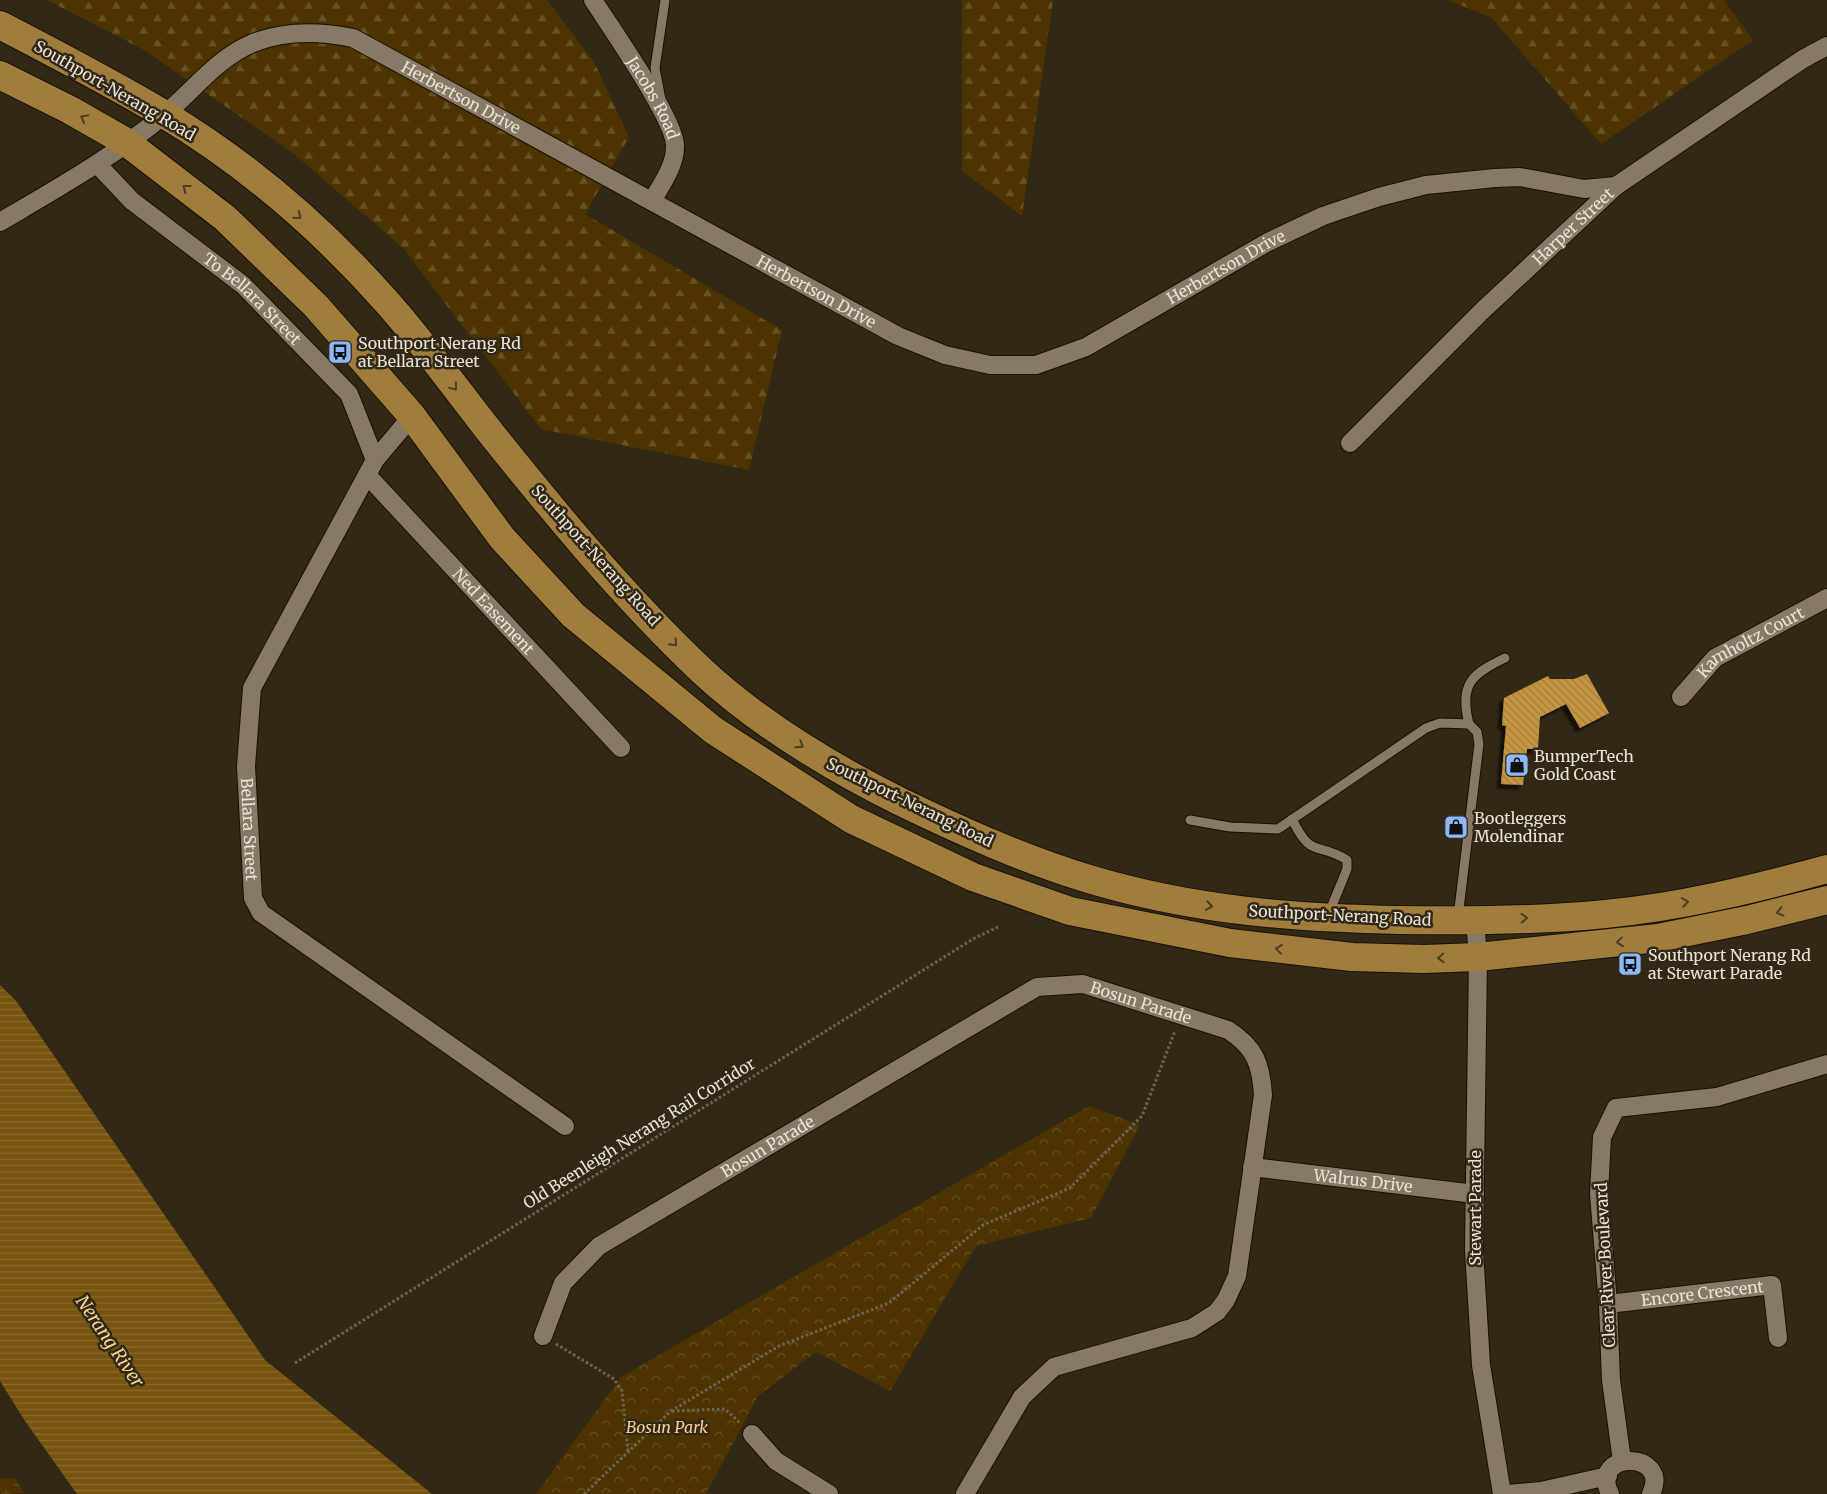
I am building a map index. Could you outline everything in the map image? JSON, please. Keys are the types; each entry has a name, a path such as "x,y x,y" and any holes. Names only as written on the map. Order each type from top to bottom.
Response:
{"main road":[{"name":"Southport-Nerang Road","path":"0,26 164,115 262,183 324,238 386,300 501,446 588,551 705,673 736,700 844,773 950,826 1019,855 1082,876 1161,897 1211,907 1265,914 1327,918 1467,920 1623,912 1737,892 1827,869"},
{"path":"0,75 126,142 225,218 316,306 412,416 502,538 573,615 713,730 851,819 973,877 1070,911 1230,942 1282,950 1352,957 1424,959 1478,957 1658,938 1747,920 1827,900"}],"street":[{"name":"Jacobs Road","path":"593,0 658,104 673,134 675,146 673,159 652,201"},
{"name":"Herbertson Drive","path":"0,222 97,164 164,115 223,60 252,44 275,36 297,32 327,33 353,38 898,336 945,355 990,365 1036,365 1086,347 1268,242 1323,216 1379,197 1426,186 1520,177 1550,181 1584,189 1616,186"},
{"name":"Harper Street","path":"1350,443 1476,318 1616,186 1803,59 1827,46"},
{"name":"To Bellara Street","path":"97,164 132,201 243,285 349,394 371,467"},
{"name":"Bellara Street","path":"412,416 371,467 252,688 246,766 253,898 261,913 566,1126"},
{"name":"Ned Easement","path":"371,467 621,748"},
{"name":"Kamholtz Court","path":"1681,697 1715,658 1827,598"},
{"name":"Stewart Parade","path":"1467,920 1478,957 1474,1250 1481,1365 1502,1494"},
{"name":"Bosun Parade","path":"543,1336 563,1283 599,1246 1037,987 1083,984 1228,1030 1250,1047 1262,1080 1263,1095 1236,1276 1226,1300 1217,1312 1192,1328 1054,1368 1022,1397 965,1494"},
{"name":"Clear River Boulevard","path":"1622,1461 1611,1380 1608,1304 1599,1194 1602,1137 1616,1108 1717,1097 1827,1064"},
{"name":"Walrus Drive","path":"1252,1167 1475,1194"},
{"name":"Encore Crescent","path":"1608,1304 1772,1285 1778,1338"},
{"path":"752,1434 776,1461 829,1494"},
{"path":"1610,1494 1607,1483 1611,1469 1622,1461 1637,1461 1650,1469 1654,1483 1651,1494"},
{"path":"1508,1494 1541,1491 1608,1476"}],"lane":[{"path":"658,104 662,96 655,68 665,0"},
{"path":"1467,920 1479,744 1477,732 1469,724 1464,704 1470,681 1486,667 1505,658"},
{"path":"1190,820 1230,827 1278,829 1426,728 1440,723 1469,724"},
{"path":"1292,819 1301,836 1314,849 1339,855 1346,860 1347,869 1327,918"}],"path":[{"name":"Old Beenleigh Nerang Rail Corridor","path":"295,1362 964,945 998,927"},
{"path":"584,1494 671,1411 779,1346 889,1303 983,1225 1070,1188 1142,1116 1181,1015"},
{"path":"543,1336 614,1379 622,1391 628,1451"},
{"path":"671,1411 725,1409 752,1434"}],"green space":[{"path":"47,0 547,0 594,62 629,137 585,214 782,330 749,470 541,429 403,248 293,153 144,50"},
{"path":"962,0 1053,0 1022,216 962,171"},
{"path":"1447,0 1724,0 1753,40 1601,144 1491,17"},
{"name":"Bosun Park","path":"1089,1106 1140,1125 1091,1218 976,1246 890,1391 816,1352 758,1396 706,1494 536,1494 621,1377"},
{"path":"0,1478 15,1478 24,1493 0,1494"}],"water":[{"name":"Nerang River","path":"0,985 16,1001 265,1360 432,1494 77,1494 25,1421 0,1381"}],"building":[{"path":"1587,674 1609,713 1580,728 1566,704 1540,717 1538,749 1527,749 1523,785 1501,784 1506,726 1502,725 1504,698 1548,676 1550,679 1574,679"}],"place":[{"name":"Southport Nerang Rd at Bellara Street","path":"340,352"},
{"name":"BumperTech Gold Coast","path":"1517,765"},
{"name":"Bootleggers Molendinar","path":"1456,827"},
{"name":"Southport Nerang Rd at Stewart Parade","path":"1630,964"}]}
